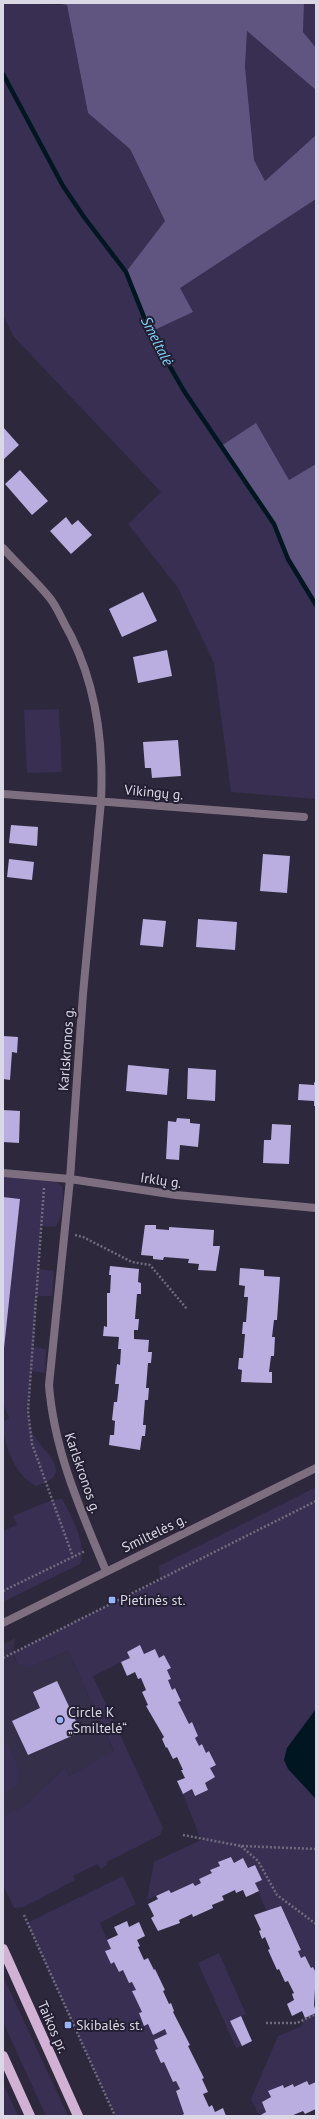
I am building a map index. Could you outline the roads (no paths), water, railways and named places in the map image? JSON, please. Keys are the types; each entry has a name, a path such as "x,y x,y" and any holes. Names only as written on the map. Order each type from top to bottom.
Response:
{"main road":[{"name":"Taikos pr.","path":"3,1949 78,2116"},
{"path":"3,2056 30,2116"}],"street":[{"name":"Karlskronos g.","path":"3,548 50,598 73,638 88,674 101,738 101,801 83,994 70,1179 49,1385 51,1410 62,1460 106,1572"},
{"name":"Vikingų g.","path":"3,794 304,817"},
{"name":"Irklų g.","path":"3,1173 70,1179 176,1195 316,1208"},
{"name":"Smiltelės g.","path":"3,1623 316,1468"}],"water":[{"path":"316,1709 316,1799 288,1769 284,1760 287,1748"}],"waterway":[{"name":"Smeltalė","path":"3,74 63,186 84,217 126,272 150,332 184,391 274,524 288,559 316,605"}],"place":[{"name":"Pietinės st.","path":"112,1600"},
{"name":"Circle K „Smiltelė“","path":"60,1720"},
{"name":"Skibalės st.","path":"68,2025"}]}
